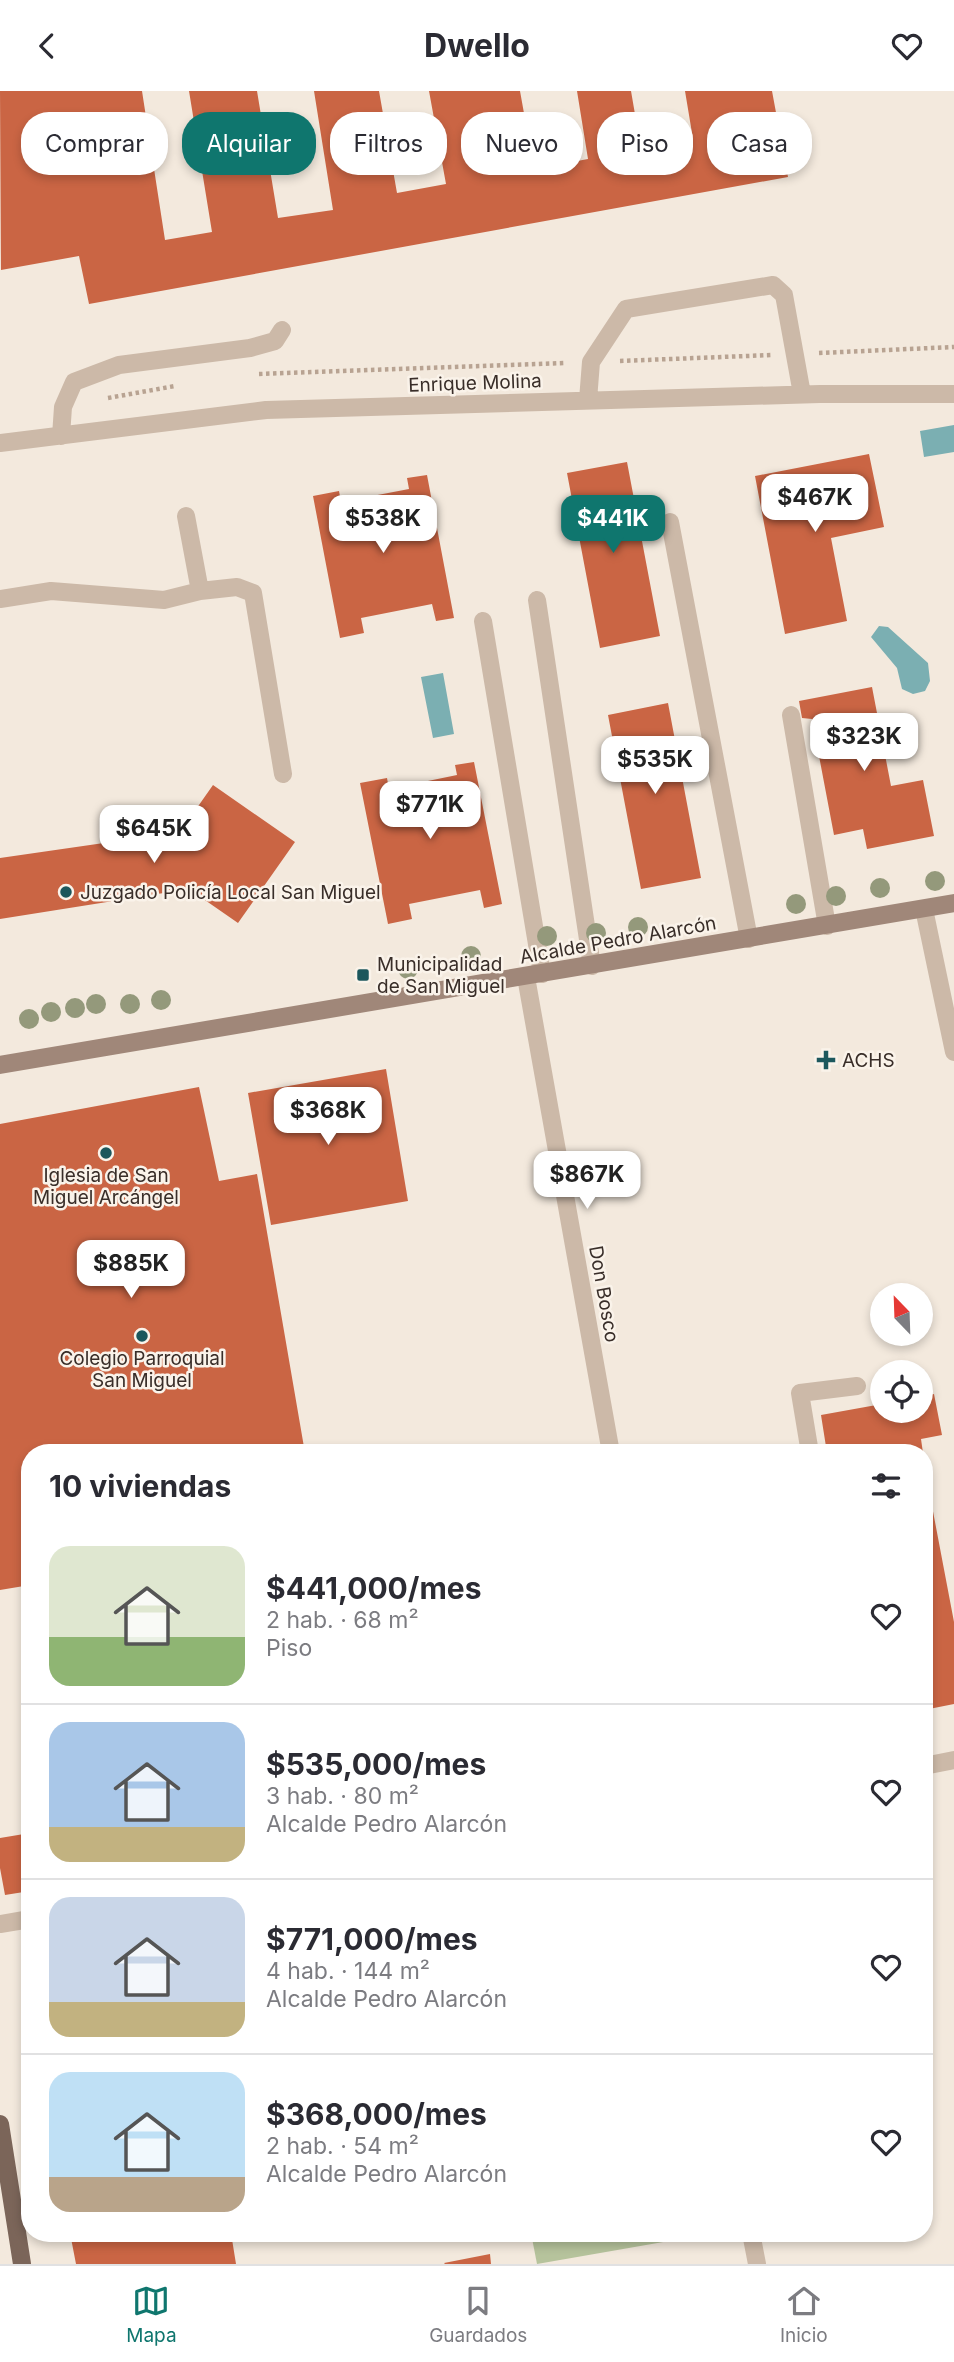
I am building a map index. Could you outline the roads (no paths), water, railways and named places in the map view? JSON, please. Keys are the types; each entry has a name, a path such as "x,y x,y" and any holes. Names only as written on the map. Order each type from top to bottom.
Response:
{"main road":[{"path":"0,2124 22,2264"}],"street":[{"path":"588,400 591,362 626,309 774,285 784,295 802,394"},
{"path":"61,436 63,407 74,382 119,365 250,348 275,341 282,330"},
{"name":"Enrique Molina","path":"0,443 266,410 802,394 954,394"},
{"path":"186,516 200,591"},
{"path":"670,522 749,939"},
{"path":"0,599 51,591 164,600 200,591 237,587 253,593 283,774"},
{"path":"537,600 592,966"},
{"name":"Don Bosco","path":"483,621 534,976 610,1444"},
{"path":"791,715 827,926"},
{"name":"Alcalde Pedro Alarcón","path":"0,1065 954,903"},
{"path":"924,909 954,1052"},
{"path":"808,1444 800,1393 857,1387"},
{"path":"933,1764 954,1761"},
{"path":"0,1924 21,1920"},
{"path":"753,2242 757,2264"}],"water":[{"path":"954,425 954,452 924,457 920,431"},
{"path":"879,626 888,627 928,663 930,681 925,691 913,694 902,689 897,668 871,637"},
{"path":"443,673 454,734 433,738 421,677"}],"place":[{"name":"Juzgado Policía Local San Miguel","path":"66,892"},
{"name":"Municipalidad de San Miguel","path":"363,975"},
{"name":"ACHS","path":"826,1060"},
{"name":"Iglesia de San Miguel Arcángel","path":"106,1153"},
{"name":"Colegio Parroquial San Miguel","path":"142,1336"}]}
